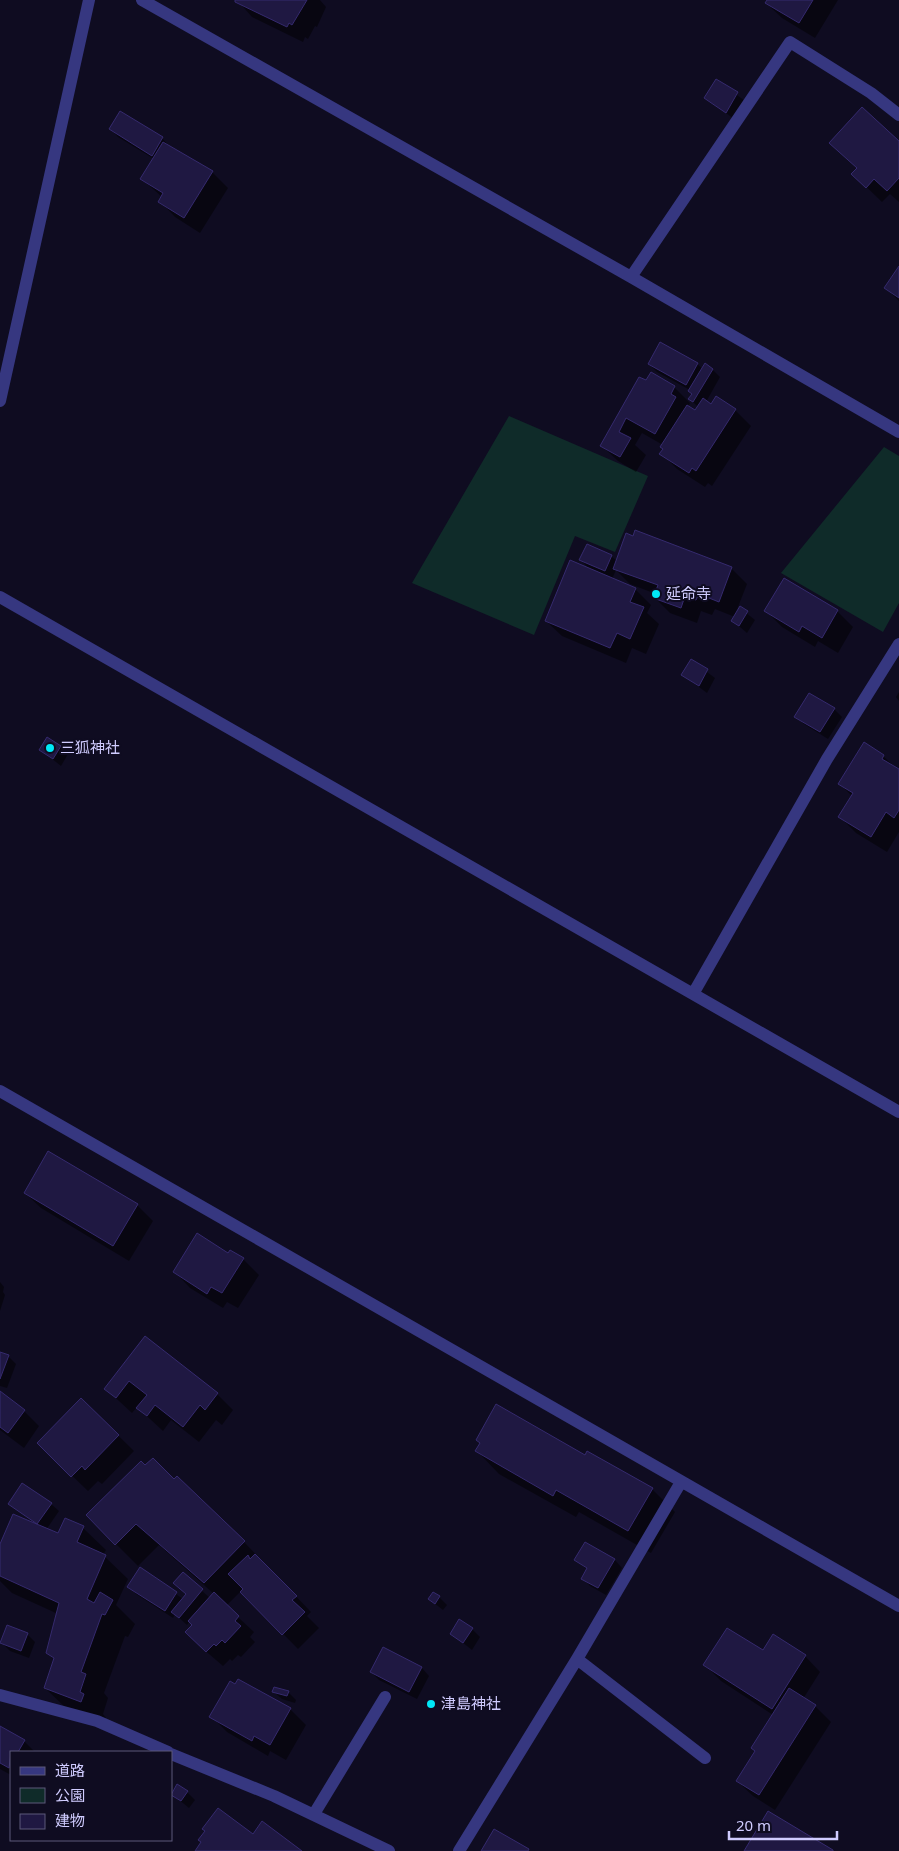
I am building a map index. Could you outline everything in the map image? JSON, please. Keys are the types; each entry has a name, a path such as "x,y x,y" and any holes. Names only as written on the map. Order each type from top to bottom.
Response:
{"street":[{"path":"0,401 89,0"},
{"path":"142,0 631,277 899,432"},
{"path":"631,277 790,42 872,93 899,114"},
{"path":"0,597 899,1112"},
{"path":"693,994 827,759 899,644"},
{"path":"0,1091 899,1606"},
{"path":"459,1851 578,1659 681,1482"},
{"path":"578,1659 705,1758"},
{"path":"0,1695 97,1721 165,1751"},
{"path":"314,1814 385,1697"},
{"path":"172,1754 314,1814 389,1851"}],"green space":[{"path":"509,416 648,476 615,552 575,536 534,635 412,583"},
{"path":"884,447 899,456 899,603 883,632 781,573"}],"building":[{"path":"235,0 307,0 292,25 289,23 287,27 235,2"},
{"path":"767,0 813,0 799,23 765,3"},
{"path":"716,79 738,92 726,113 704,98"},
{"path":"862,107 899,141 899,178 887,191 874,179 866,188 851,174 857,168 829,143"},
{"path":"120,111 163,137 152,156 109,129"},
{"path":"163,142 213,171 184,218 158,202 163,193 140,179"},
{"path":"899,266 899,298 884,288"},
{"path":"660,342 698,363 686,385 648,364"},
{"path":"705,363 713,369 693,402 688,399 692,394 688,391"},
{"path":"651,372 675,386 671,394 676,397 655,434 626,418 619,432 631,438 620,457 600,446 639,377 646,380"},
{"path":"716,396 736,409 696,471 692,468 689,473 659,454 663,449 660,447 687,405 695,410 703,398 711,404"},
{"path":"635,530 732,567 719,602 699,594 696,600 685,596 681,608 653,598 658,585 613,569 626,533 633,536"},
{"path":"587,544 612,555 605,571 579,560"},
{"path":"570,560 636,588 630,602 644,607 630,639 617,633 610,648 545,621"},
{"path":"784,578 838,610 822,638 802,626 799,632 764,611"},
{"path":"740,606 748,611 739,626 731,621"},
{"path":"691,659 708,669 699,686 681,675"},
{"path":"809,693 835,708 820,732 794,717"},
{"name":"三狐神社","path":"47,737 61,746 53,759 39,750"},
{"path":"864,742 884,755 882,759 899,769 899,810 894,818 886,812 871,837 838,817 853,793 838,784"},
{"path":"48,1151 138,1204 113,1246 24,1193"},
{"path":"197,1233 228,1253 230,1250 244,1258 222,1293 211,1287 207,1294 173,1272"},
{"path":"145,1336 218,1393 205,1410 200,1405 183,1427 155,1405 147,1416 136,1408 147,1395 129,1381 116,1398 104,1389"},
{"path":"0,1352 9,1355 0,1379"},
{"path":"0,1391 25,1410 8,1433 0,1427"},
{"path":"81,1398 119,1435 85,1470 82,1466 71,1477 37,1443"},
{"path":"496,1404 585,1455 587,1451 653,1488 628,1531 556,1490 553,1496 475,1451 480,1443 476,1440"},
{"path":"153,1458 174,1479 177,1476 245,1541 204,1583 136,1524 115,1545 86,1515 141,1461 145,1465"},
{"path":"22,1483 52,1503 37,1524 8,1504"},
{"path":"13,1514 58,1533 65,1518 84,1526 77,1542 106,1555 87,1599 94,1603 100,1592 113,1600 105,1615 102,1614 81,1672 86,1674 80,1692 84,1694 81,1702 44,1688 54,1658 46,1653 59,1603 0,1576 0,1544"},
{"path":"585,1542 615,1559 598,1588 581,1579 587,1568 574,1560"},
{"path":"255,1554 297,1596 292,1600 305,1612 282,1635 240,1592 243,1589 228,1574 248,1555 250,1559"},
{"path":"140,1567 177,1592 165,1611 127,1587"},
{"path":"183,1572 203,1589 179,1618 171,1612 186,1594 173,1583"},
{"path":"214,1592 239,1616 235,1621 241,1626 225,1643 222,1640 216,1646 214,1644 206,1652 185,1632 192,1625 188,1621"},
{"path":"433,1592 440,1596 435,1604 428,1599"},
{"path":"459,1619 473,1628 463,1643 450,1634"},
{"path":"7,1625 28,1633 21,1651 0,1643"},
{"path":"727,1628 763,1650 773,1634 806,1655 772,1709 703,1665"},
{"path":"383,1647 422,1667 409,1692 370,1672"},
{"path":"238,1679 291,1708 270,1745 254,1736 252,1741 209,1717 230,1681 235,1684"},
{"path":"274,1687 289,1691 287,1696 272,1692"},
{"path":"789,1688 816,1705 759,1795 736,1781 755,1751 751,1748"},
{"path":"0,1726 25,1740 19,1751 10,1751 9,1768 0,1763"},
{"path":"177,1784 188,1791 181,1801 172,1796"},
{"path":"218,1808 253,1834 262,1821 302,1851 195,1851 201,1842 198,1840 205,1831 202,1829"},
{"path":"768,1811 833,1850 833,1851 744,1851"},
{"path":"494,1829 529,1849 528,1851 481,1851"}],"place":[{"name":"延命寺","path":"656,594"},
{"name":"三狐神社","path":"50,748"},
{"name":"津島神社","path":"431,1704"}]}
